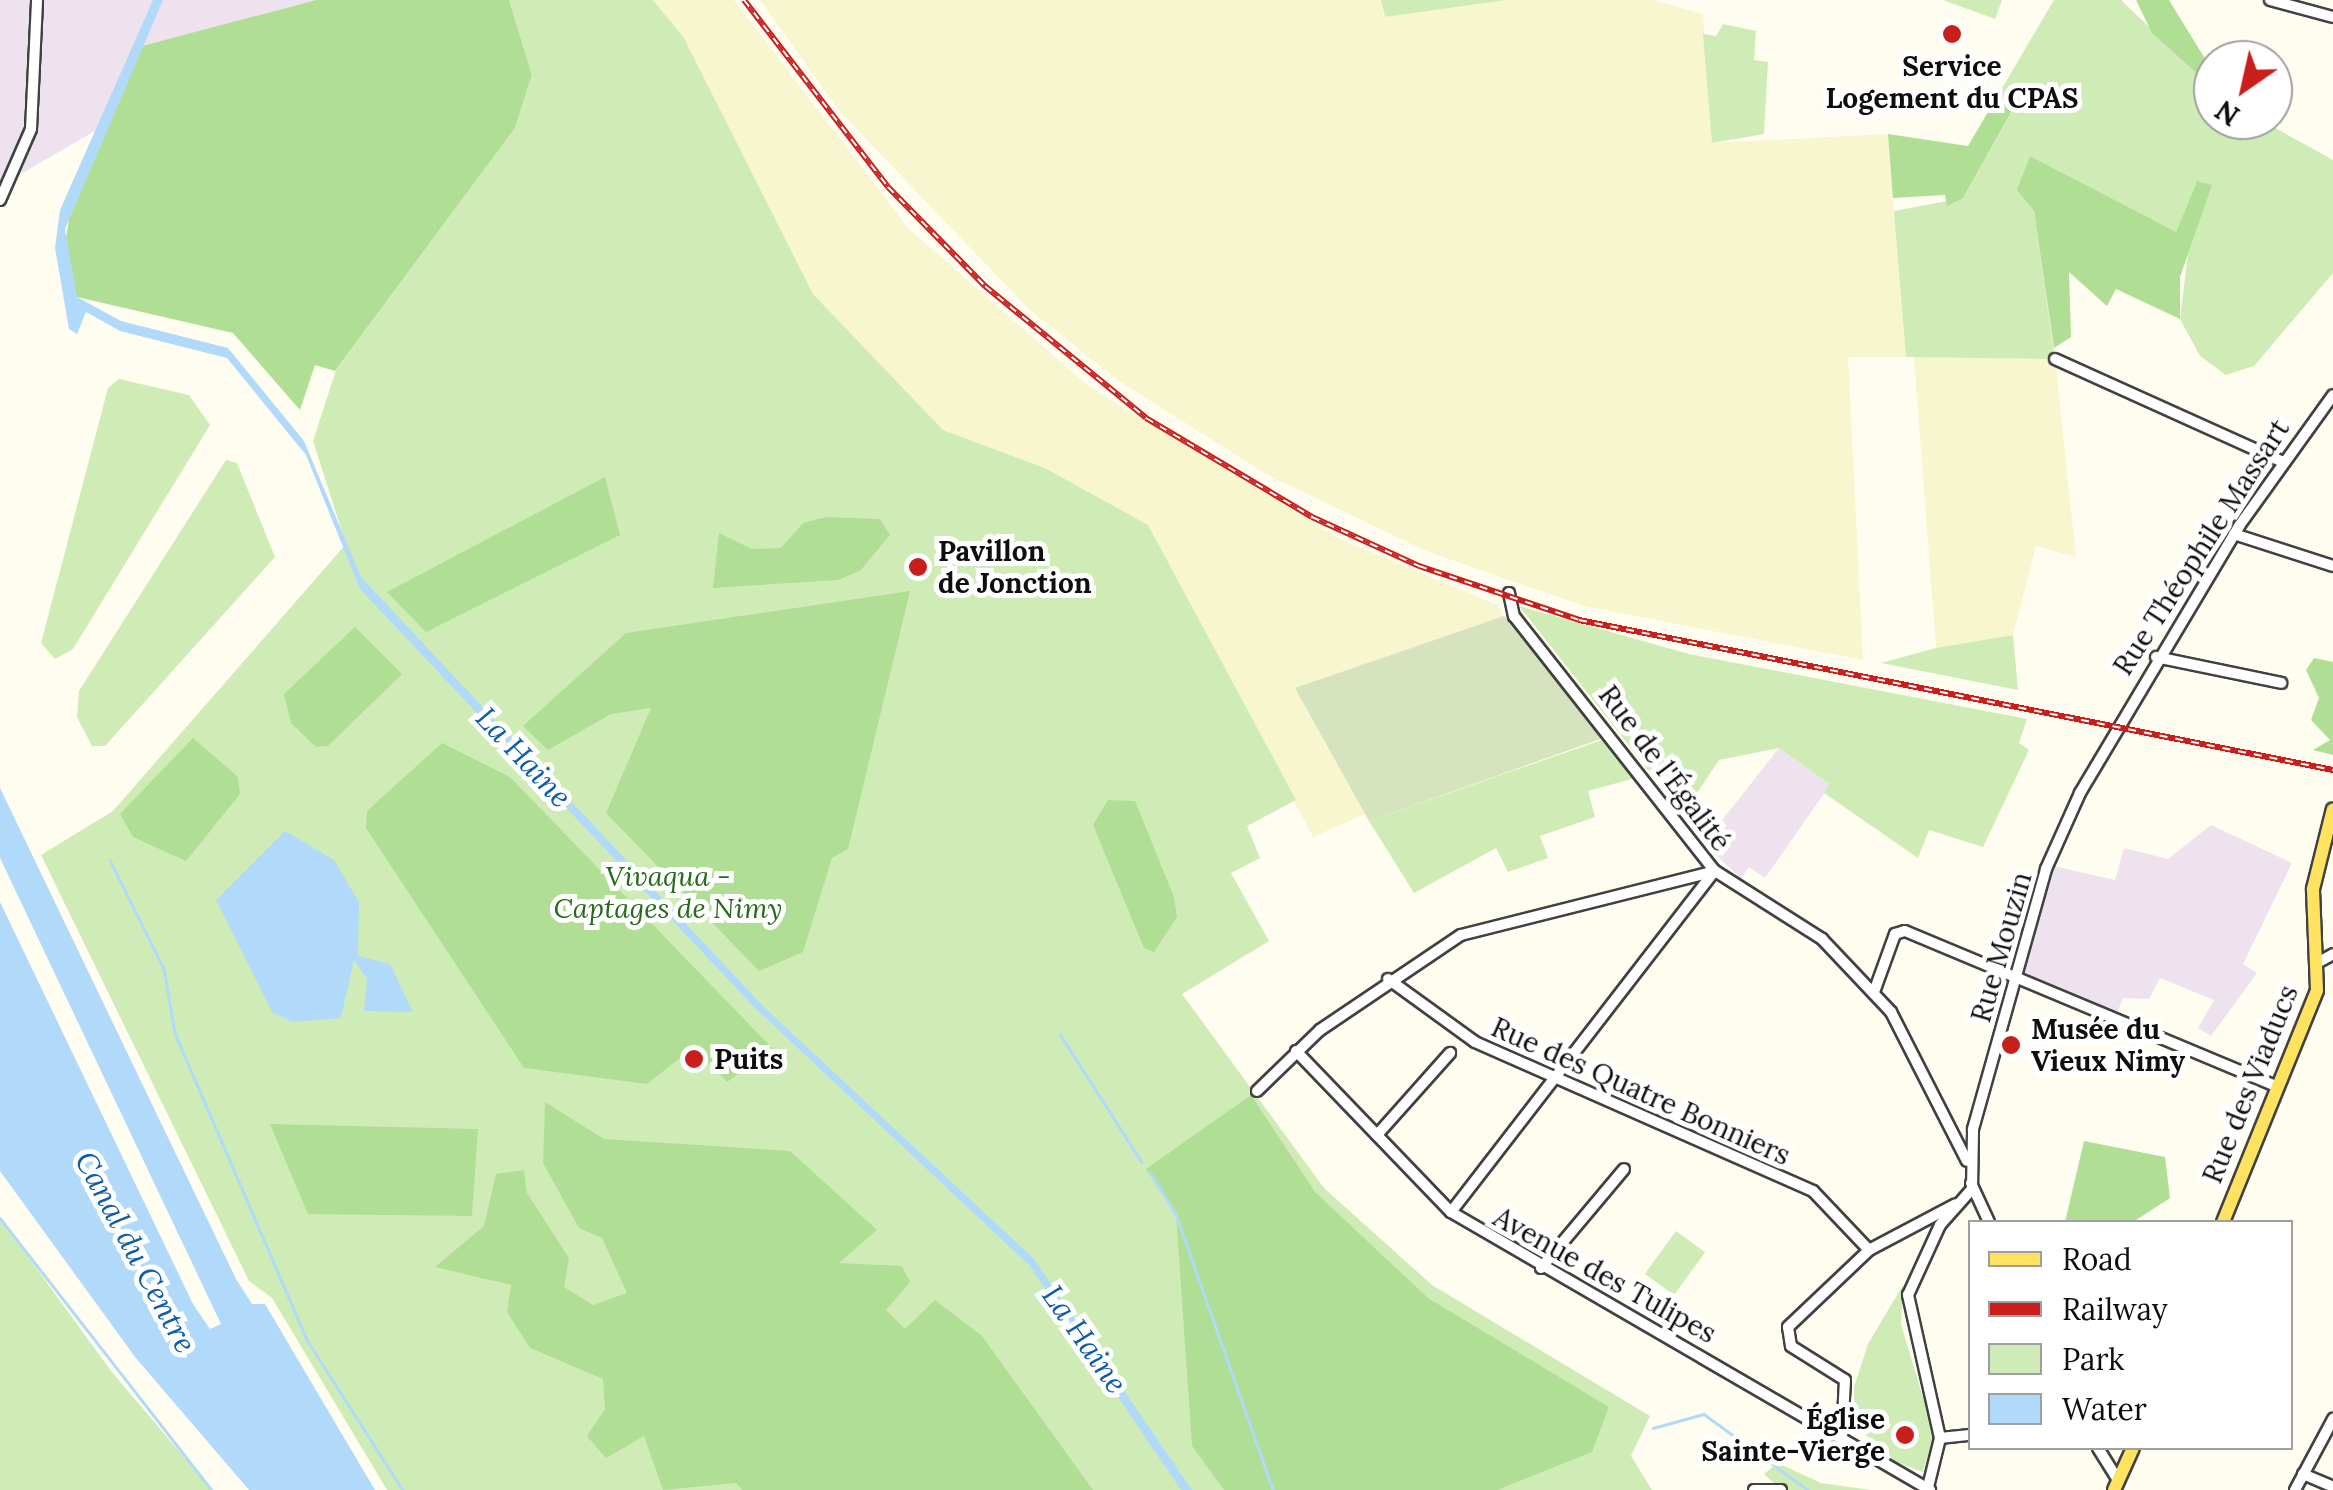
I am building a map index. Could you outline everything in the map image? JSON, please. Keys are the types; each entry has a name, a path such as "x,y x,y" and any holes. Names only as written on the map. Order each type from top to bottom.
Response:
{"main road":[{"name":"Rue des Viaducs","path":"2224,1220 2273,1085 2314,999 2317,963 2313,889 2333,809"},
{"path":"2116,1484 2132,1450"}],"street":[{"path":"0,200 32,128 37,0"},
{"path":"2270,0 2333,16"},
{"path":"2055,359 2281,461"},
{"name":"Rue Théophile Massart","path":"2113,728 2281,461 2333,395"},
{"path":"2234,534 2333,566"},
{"name":"Rue de l'Égalité","path":"1508,592 1514,616 1715,871 1822,939 1874,992 1950,1123 1972,1190 1988,1220"},
{"path":"2156,657 2281,683"},
{"name":"Rue Mouzin","path":"1972,1190 1973,1129 2046,869 2113,728"},
{"path":"1257,1091 1296,1051 1388,979 1460,935 1715,871"},
{"path":"1450,1212 1556,1082 1715,871"},
{"path":"1874,992 1901,930 2273,1085"},
{"name":"Rue des Viaducs","path":"2317,963 2333,954"},
{"name":"Rue des Quatre Bonniers","path":"1388,979 1464,1036 1556,1082 1813,1191 1869,1250"},
{"name":"Avenue des Tulipes","path":"1296,1051 1450,1212 1929,1489"},
{"path":"1378,1135 1450,1054"},
{"path":"1541,1268 1624,1169"},
{"path":"1842,1438 1845,1380 1786,1337 1869,1250 1956,1204 1972,1190"},
{"path":"1929,1489 1940,1438 1908,1294 1956,1204"},
{"path":"2295,1490 2333,1418"},
{"path":"1940,1438 1968,1435"},
{"path":"2099,1450 2116,1484"},
{"path":"2303,1474 2333,1486"},
{"path":"1754,1490 1781,1490"}],"shaded area":[{"path":"0,0 316,0 143,46 107,124 0,186"},
{"path":"1779,748 1830,785 1765,878 1749,867 1741,879 1704,843"},
{"path":"2211,825 2292,863 2243,964 2257,973 2211,1036 2198,1028 2214,1000 2160,978 2149,999 2123,998 2117,1013 2022,974 2053,866 2115,880 2124,848 2168,859"}],"green space":[{"path":"316,0 509,0 532,75 515,128 335,371 315,365 300,410 233,333 77,297 63,258 71,206 142,46"},
{"name":"Vivaqua - Captages de Nimy","path":"509,0 653,0 684,38 813,294 943,430 1045,468 1148,525 1296,800 1247,826 1260,858 1231,873 1269,941 1182,994 1324,1188 1432,1285 1650,1416 1631,1456 1652,1490 387,1490 272,1298 249,1281 41,855 113,811 346,544 313,441 336,370 515,128 532,75"},
{"path":"653,0 734,0 909,229 1088,386 1338,538 1497,605 1504,616 1296,688 1365,814 1313,837 1148,525 1045,468 943,430 813,294 684,38"},
{"path":"760,0 1381,0 1384,17 1506,0 1652,0 1703,14 1712,143 1888,134 1906,357 1848,357 1863,660 1584,606 1426,551 1266,474 1116,379 1030,310 841,113"},
{"path":"1381,0 1506,0 1385,17"},
{"path":"1943,0 2002,0 1995,19"},
{"path":"2054,0 2121,0 2193,69 2193,140 2293,138 2333,160 2333,273 2254,366 2226,375 2200,356 2180,319 2197,181 2176,233 2030,156 2018,190 2034,211 2055,359 1906,357 1894,211 1963,198 2016,105 1995,100"},
{"path":"2136,0 2169,0 2194,40 2193,70 2152,33"},
{"path":"1723,24 1756,31 1754,60 1768,62 1764,134 1712,143 1703,34 1716,36"},
{"path":"1995,100 2016,104 1963,198 1947,206 1945,195 1893,198 1888,134 1968,146"},
{"path":"2030,156 2176,232 2197,181 2212,185 2180,277 2180,319 2116,289 2107,306 2069,272 2071,337 2054,348 2034,211 2017,190"},
{"path":"1914,357 2055,359 2076,557 2036,546 2013,635 1936,648"},
{"path":"119,379 189,395 210,425 73,649 55,659 41,643 108,388"},
{"path":"226,460 237,463 275,557 105,746 92,746 77,717 79,691"},
{"path":"605,477 620,535 426,632 387,592"},
{"path":"826,517 880,519 890,535 860,571 838,580 713,588 719,533 752,549 781,548 803,523"},
{"path":"910,591 848,849 832,858 803,952 759,971 606,813 651,708 611,714 548,750 523,726 626,633"},
{"path":"1519,606 1689,654 2027,719 2019,743 2029,750 1983,847 1929,830 1918,858 1824,793 1829,784 1779,748 1719,760 1683,814"},
{"path":"1504,616 1609,736 1369,821 1295,688"},
{"path":"355,627 402,674 328,746 316,747 291,723 284,694"},
{"path":"2013,635 2018,690 1881,663 1936,648"},
{"path":"2314,658 2333,662 2333,755 2313,750 2330,740 2311,720 2319,698 2306,670"},
{"path":"1616,735 1646,775 1588,791 1595,817 1540,836 1548,858 1508,872 1496,848 1414,893 1369,821"},
{"path":"193,738 238,777 240,794 186,861 133,837 120,814"},
{"path":"442,743 510,777 774,1050 727,1082 694,1047 647,1084 524,1068 366,828 367,811"},
{"path":"1108,800 1135,801 1174,897 1177,917 1154,952 1144,948 1093,825"},
{"path":"1251,1095 1315,1192 1428,1298 1609,1407 1592,1452 1497,1490 1224,1490 1192,1446 1176,1214 1146,1169"},
{"path":"545,1102 604,1139 790,1151 877,1230 839,1263 902,1266 910,1282 886,1310 905,1329 935,1300 982,1336 1093,1490 742,1490 736,1483 663,1490 644,1436 606,1458 587,1436 605,1409 603,1379 530,1348 507,1312 511,1285 435,1267 484,1226 496,1174 524,1170 527,1193 569,1258 564,1287 593,1305 627,1293 602,1238 579,1228 543,1163"},
{"path":"270,1124 478,1129 472,1216 308,1214"},
{"path":"2084,1141 2165,1157 2170,1198 2136,1220 2065,1220"},
{"path":"0,1218 111,1371 212,1490 0,1490"},
{"path":"1676,1231 1705,1252 1674,1295 1645,1274"},
{"path":"1903,1285 1901,1324 1934,1434 1923,1472 1891,1460 1855,1424 1854,1387 1868,1344"},
{"path":"1778,1463 1821,1483 1871,1490 1781,1490 1764,1474"}],"water":[{"name":"La Haine","path":"153,0 163,0 65,229 77,297 121,321 228,348 304,441 361,577 764,1007 1034,1259 1192,1490 1181,1490 1029,1265 753,1006 360,589 306,455 227,358 120,331 86,312 77,334 69,329 55,248 60,210"},
{"name":"Canal du Centre","path":"0,788 236,1279 252,1304 265,1304 375,1490 249,1490 135,1357 0,1171 0,902 193,1304 210,1329 221,1324 0,858"},
{"path":"285,831 334,860 359,902 358,956 390,964 413,1012 364,1011 367,979 354,960 341,1018 292,1022 272,1012 216,900"}],"waterway":[{"path":"110,860 164,969 175,1033 307,1340 403,1490"},
{"path":"1060,1034 1142,1162"},
{"path":"1150,1172 1176,1214 1273,1490"},
{"path":"0,1218 212,1490"},
{"path":"1653,1428 1704,1414 1808,1490"}],"railway":[{"path":"744,0 888,187 985,286 1146,418 1312,517 1419,566 1579,620 2333,770"}],"place":[{"name":"Service Logement du CPAS","path":"1952,34"},
{"name":"Pavillon de Jonction","path":"918,567"},
{"name":"Musée du Vieux Nimy","path":"2011,1045"},
{"name":"Puits","path":"694,1059"},
{"name":"Église Sainte-Vierge","path":"1905,1435"}]}
